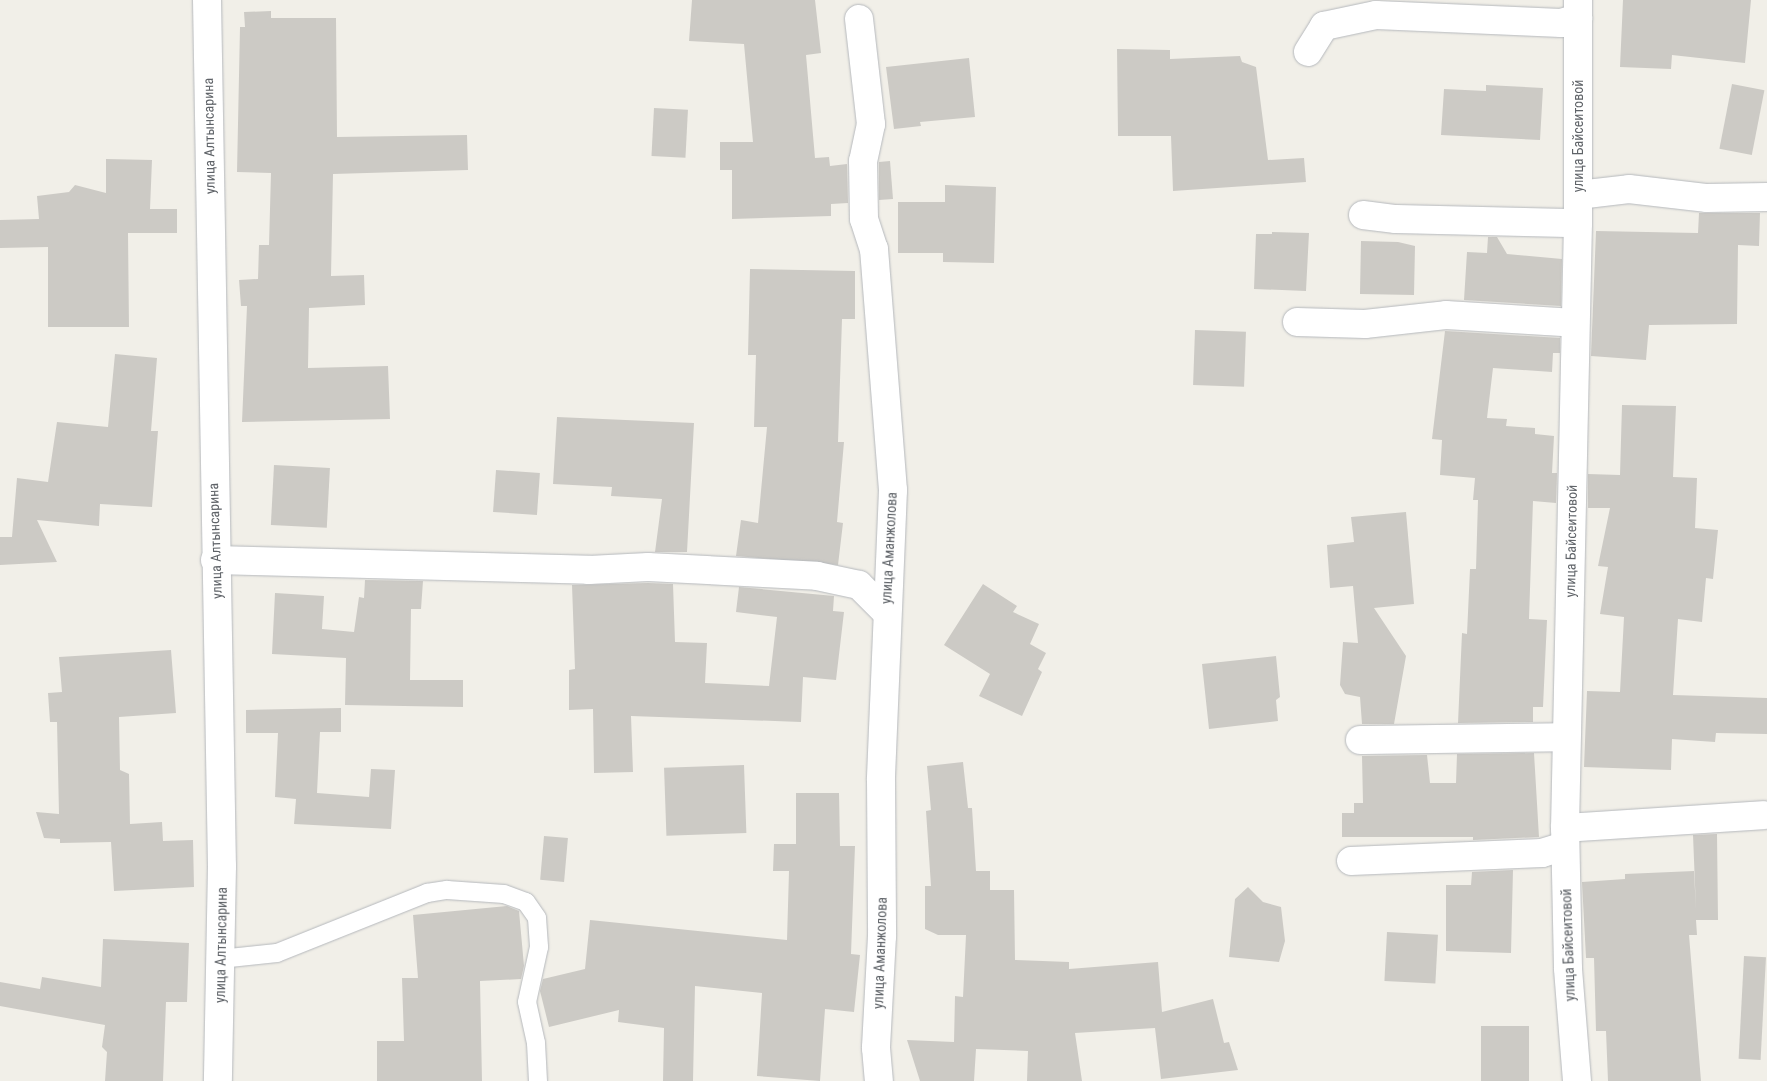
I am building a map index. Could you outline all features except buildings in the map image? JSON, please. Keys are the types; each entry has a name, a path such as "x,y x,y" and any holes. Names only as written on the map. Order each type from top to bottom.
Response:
{"street":[{"name":"улица Алтынсарина","path":"207,0 215,560 220,669 218,1081"},
{"path":"1308,52 1324,26 1376,15 1560,23 1578,9"},
{"name":"улица Байсеитовой","path":"1577,1081 1568,968 1565,737 1578,223 1578,9"},
{"name":"улица Аманжолова","path":"859,19 871,124 863,161 864,220 874,249 892,490 885,611 882,936 876,1048 879,1081"},
{"path":"1578,195 1629,189 1707,198 1767,197"},
{"path":"1363,215 1396,219 1578,223"},
{"path":"1297,322 1365,324 1446,315 1575,323"},
{"path":"215,560 589,570 722,570 816,576 859,584 885,611"},
{"path":"1360,740 1565,737"},
{"path":"1351,861 1542,853 1565,837 1764,815"}],"lane":[{"path":"220,959 277,953 427,893 447,890 504,894 526,902 537,918 538,928 539,947 527,1002 536,1043 538,1081"}]}
